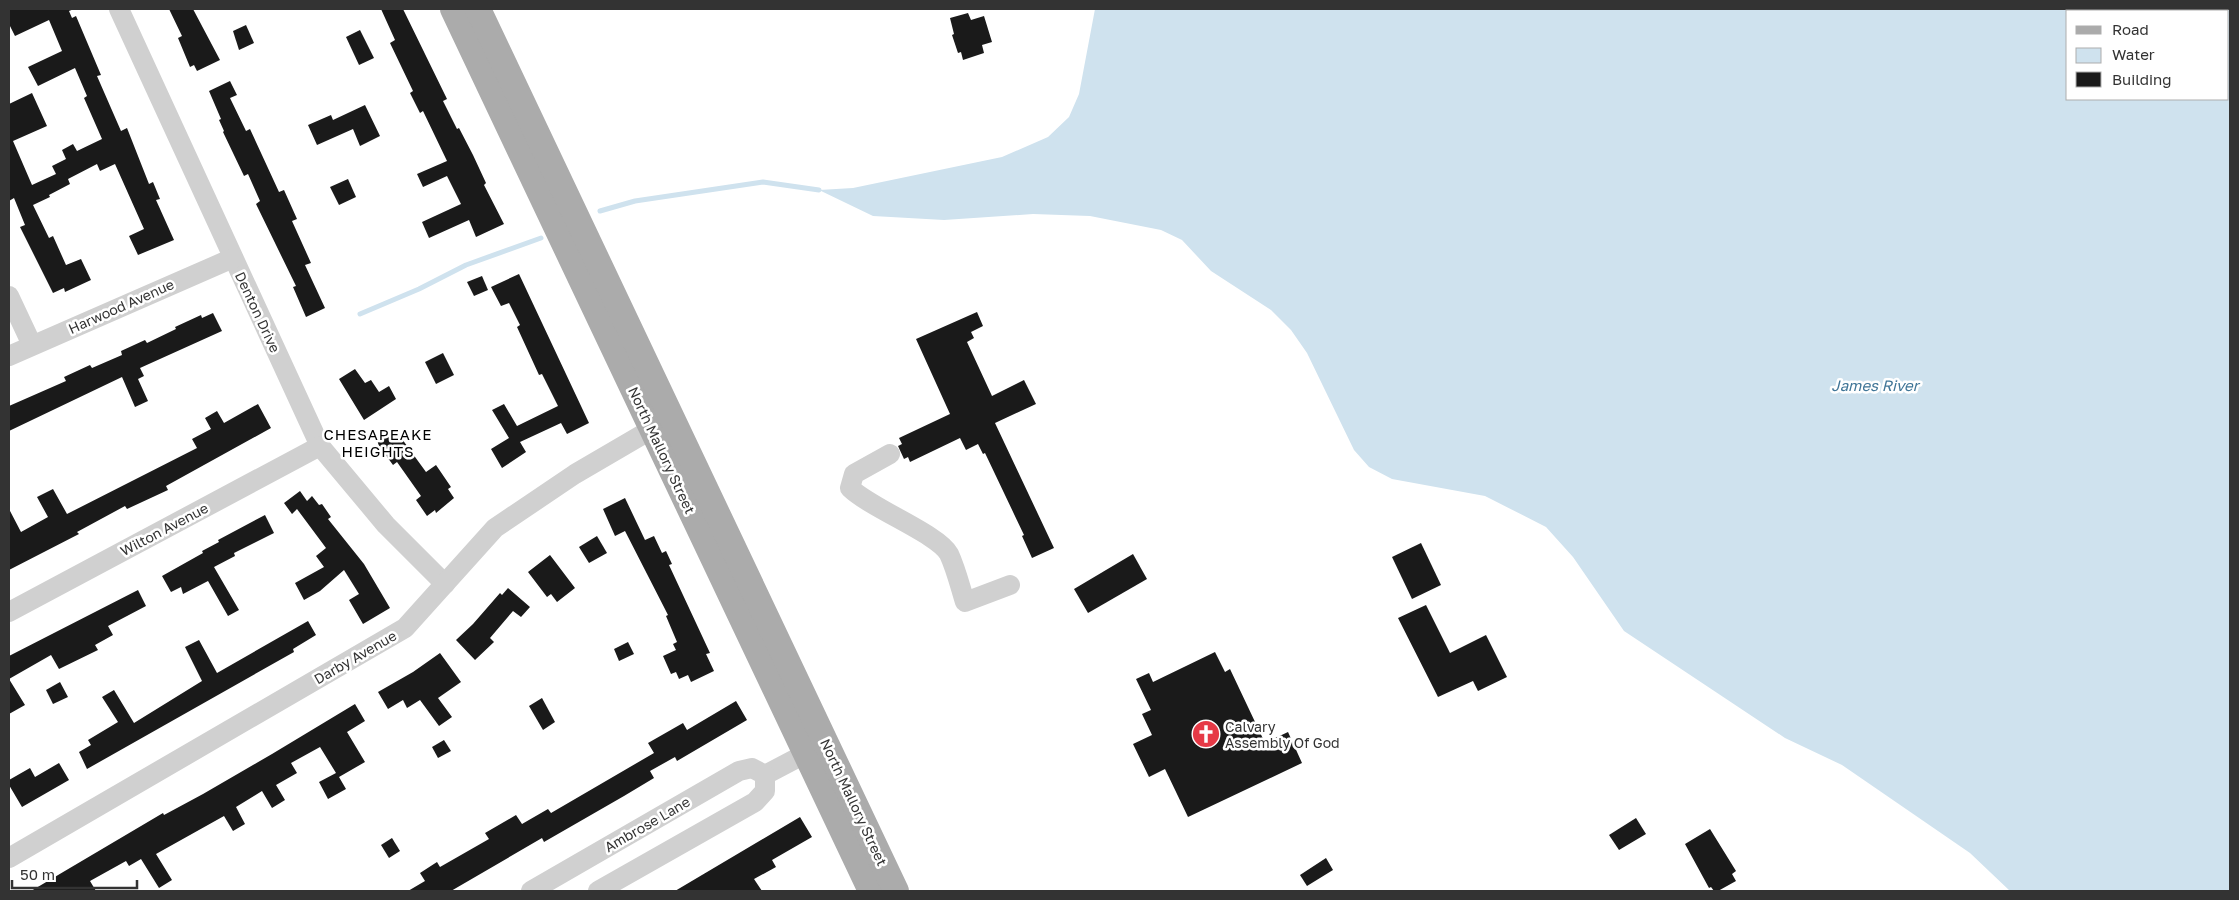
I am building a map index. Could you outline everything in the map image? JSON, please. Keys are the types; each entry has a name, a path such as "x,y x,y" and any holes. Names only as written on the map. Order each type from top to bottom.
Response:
{"main road":[{"name":"North Mallory Street","path":"453,9 662,423"},
{"name":"North Mallory Street","path":"478,9 662,423 816,748 896,891"},
{"name":"North Mallory Street","path":"816,748 871,891"}],"street":[{"name":"Denton Drive","path":"119,9 320,446 386,525 445,584"},
{"name":"Harwood Avenue","path":"9,356 233,258"},
{"path":"9,296 32,345"},
{"name":"Darby Avenue","path":"9,858 405,628 495,528 575,474 662,423"},
{"name":"Wilton Avenue","path":"9,612 320,446"},
{"path":"890,454 854,474 850,488 861,499 938,542 948,553 965,602 1010,584"},
{"path":"598,891 755,802 765,791 767,780 765,775 816,748"},
{"name":"Ambrose Lane","path":"531,891 743,769 757,769 765,775"},
{"path":"621,839 639,868"}],"water":[{"name":"James River","path":"1095,9 2230,9 2230,891 2010,891 1970,853 1842,765 1785,738 1624,631 1573,557 1546,527 1485,496 1392,479 1369,467 1354,450 1307,353 1291,330 1271,310 1211,271 1182,240 1161,230 1090,216 1033,214 944,220 873,216 819,190 853,188 1002,157 1048,137 1069,117 1079,94"}],"building":[{"path":"9,9 74,9 69,11 72,18 76,16 101,75 97,76 121,131 127,128 149,184 153,182 160,199 156,200 174,240 138,255 129,236 144,229 115,164 100,171 97,164 68,179 70,184 33,205 49,238 53,236 66,265 81,259 91,280 65,292 64,288 53,293 20,227 25,225 14,198 9,201 9,104 32,93 47,126 13,141 32,185 56,174 52,166 66,159 62,150 73,144 77,151 102,139 84,98 87,96 75,68 38,86 28,67 62,51 49,20 15,36 9,24"},
{"path":"169,9 193,9 220,60 197,71 194,65 190,67 178,38 182,36"},
{"path":"381,9 403,9 447,99 443,101 473,155 486,183 484,185 504,224 476,237 469,220 429,238 422,222 461,204 447,176 423,187 417,174 447,161 423,111 420,113 410,93 413,91 390,43 395,40"},
{"path":"968,13 971,20 984,16 992,42 982,45 984,53 963,60 961,52 958,53 952,35 954,34 950,18"},
{"path":"246,25 254,43 239,50 233,31"},
{"path":"360,30 374,58 359,65 346,37"},
{"path":"230,81 237,95 230,98 246,131 250,129 279,192 284,190 297,219 292,221 311,263 305,265 325,308 306,317 293,287 296,286 256,204 260,201 248,174 244,176 223,132 219,120 221,119 209,91"},
{"path":"365,105 380,136 360,146 353,129 317,145 308,125 331,115 333,120"},
{"path":"348,179 356,197 339,205 330,187"},
{"path":"519,274 589,423 567,434 561,423 520,442 526,452 502,468 491,449 509,438 492,410 504,404 517,426 558,406 542,374 539,375 517,327 520,325 509,303 501,306 491,287"},
{"path":"482,276 488,290 474,296 467,282"},
{"path":"977,312 983,326 971,332 974,338 967,342 992,396 1024,380 1036,404 995,423 1054,548 1032,558 1022,536 1024,535 985,453 983,454 978,444 966,450 960,438 910,462 908,457 904,459 898,446 902,444 899,438 950,414 916,339"},
{"path":"213,313 222,331 140,368 144,376 138,379 148,401 135,407 122,377 9,431 9,406 66,381 64,377 90,365 92,368 122,355 121,351 145,340 147,343 201,315 202,318"},
{"path":"443,353 454,375 436,384 425,362"},
{"path":"355,369 365,383 371,380 379,392 389,386 396,399 364,420 339,379"},
{"path":"258,404 271,428 166,486 168,490 127,509 125,506 77,532 79,534 9,570 9,509 21,532 48,517 37,497 53,489 67,514 197,448 192,439 211,429 205,418 217,411 224,423"},
{"path":"394,428 426,472 436,465 451,487 448,489 454,498 436,513 435,510 427,516 416,500 421,496 397,462 393,465 379,446 377,440"},
{"path":"300,491 307,501 312,496 319,505 322,504 331,517 328,519 364,564 390,608 363,624 349,600 359,594 344,570 320,591 304,600 295,583 324,567 316,556 326,548 297,509 292,514 284,503"},
{"path":"625,498 645,540 654,536 662,553 666,551 672,564 669,565 710,653 706,654 714,671 691,682 688,675 679,679 676,672 671,674 663,656 676,650 673,644 677,642 666,616 668,615 625,531 615,536 603,509"},
{"path":"265,515 274,533 234,553 235,556 214,567 239,610 228,616 208,581 183,594 181,587 171,592 162,576 203,553 202,551 219,542 218,540"},
{"path":"597,536 607,553 589,563 579,547"},
{"path":"1421,543 1441,585 1412,599 1392,557"},
{"path":"1133,554 1147,579 1088,613 1074,589"},
{"path":"550,555 575,588 557,602 551,594 547,597 528,572"},
{"path":"508,588 530,607 521,617 513,611 490,638 494,642 475,660 456,640 500,593 502,595"},
{"path":"138,590 146,606 108,626 113,635 95,645 98,650 59,669 51,655 9,679 9,656"},
{"path":"1426,605 1450,653 1486,635 1507,677 1478,691 1473,681 1438,697 1398,618"},
{"path":"308,621 316,635 293,649 294,652 87,769 79,752 91,745 88,740 118,722 102,697 114,690 134,723 202,681 185,647 199,640 217,673"},
{"path":"628,642 634,654 619,661 614,649"},
{"name":"Calvary Assembly Of God","path":"1215,652 1225,672 1230,669 1265,743 1288,732 1302,763 1188,817 1165,769 1149,777 1133,744 1152,735 1142,714 1151,710 1136,679 1149,673 1153,682"},
{"path":"440,653 461,682 438,698 452,717 439,726 420,700 407,708 403,700 388,709 378,692 413,672"},
{"path":"9,679 25,705 9,714"},
{"path":"60,682 68,697 53,704 46,690"},
{"path":"542,698 555,722 543,730 529,706"},
{"path":"736,701 747,720 677,761 675,757 650,771 654,778 624,796 544,842 542,838 451,891 408,891 425,881 420,873 437,862 440,867 489,839 485,833 516,815 522,824 548,809 551,813 654,753 648,743 683,723 687,730"},
{"path":"355,704 365,721 347,732 365,762 339,777 346,789 328,799 319,782 336,773 320,747 291,763 297,773 276,785 285,800 272,808 262,791 236,807 245,824 233,831 224,816 156,854 172,880 159,888 141,859 129,866 126,861 90,881 96,891 31,891 163,813 164,815 203,794"},
{"path":"444,740 451,751 438,758 432,747"},
{"path":"59,763 69,780 22,807 9,785 9,780 30,768 35,777"},
{"path":"800,817 812,837 772,860 776,867 754,879 762,891 675,891"},
{"path":"1636,818 1646,834 1619,850 1609,835"},
{"path":"1710,829 1736,871 1732,874 1736,881 1718,891 1714,891 1711,887 1709,888 1685,844"},
{"path":"392,838 400,851 389,858 381,845"},
{"path":"1326,858 1333,870 1307,886 1300,875"}],"waterway":[{"path":"600,211 635,201 763,182 819,190"},
{"path":"360,314 419,289 466,265 541,238"}],"place":[{"name":"Calvary Assembly Of God","path":"1206,734"}],"district":[{"name":"CHESAPEAKE HEIGHTS","path":"378,442"}]}
